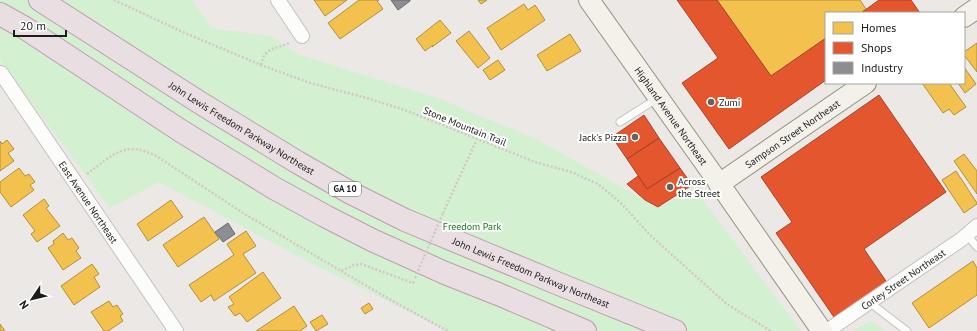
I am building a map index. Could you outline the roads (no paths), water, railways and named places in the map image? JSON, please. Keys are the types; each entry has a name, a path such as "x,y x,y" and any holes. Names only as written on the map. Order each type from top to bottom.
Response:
{"highway":[{"name":"John Lewis Freedom Parkway Northeast","path":"40,0 202,104 351,193 405,220 675,331"},
{"path":"0,14 24,28 181,131 274,188 325,216 445,274 498,294 584,331"}],"main road":[{"name":"Highland Avenue Northeast","path":"589,0 822,331"},
{"path":"965,16 977,8"},
{"name":"Sampson Street Northeast","path":"719,184 865,84"}],"street":[{"path":"278,0 302,36"},
{"name":"East Avenue Northeast","path":"1,73 176,331"},
{"name":"Corley Street Northeast","path":"827,331 962,239 972,230"}],"lane":[{"path":"620,122 658,97"},
{"path":"972,230 977,247"},
{"path":"869,302 907,331"}],"place":[{"name":"Zumi","path":"711,102"},
{"name":"Jack's Pizza","path":"635,137"},
{"name":"Across the Street","path":"670,187"}],"park label":[{"name":"Freedom Park","path":"472,226"}]}
